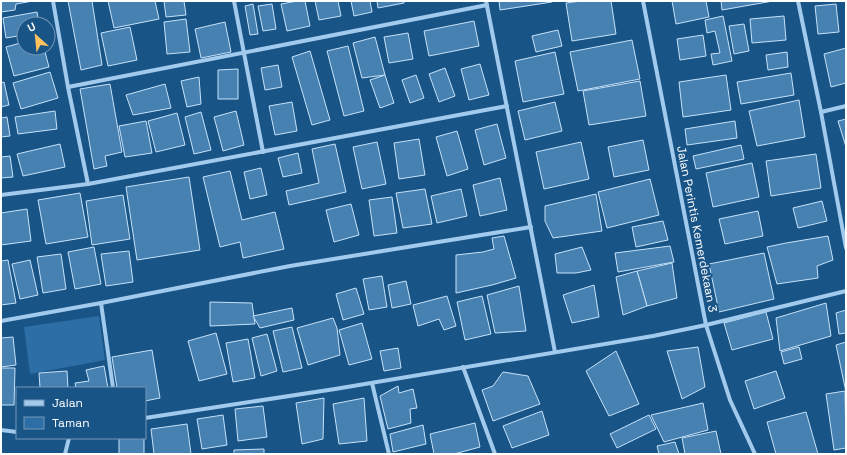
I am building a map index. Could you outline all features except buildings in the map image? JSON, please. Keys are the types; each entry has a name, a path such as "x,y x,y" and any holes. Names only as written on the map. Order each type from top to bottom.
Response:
{"street":[{"path":"53,1 68,87 88,184"},
{"path":"234,1 262,152"},
{"name":"Jalan Perintis Kemerdekaan 3","path":"643,1 706,325 730,400 755,454"},
{"path":"798,1 821,112 846,248"},
{"path":"68,87 245,54 486,3 555,352"},
{"path":"1,195 88,184 507,106"},
{"path":"821,112 846,106"},
{"path":"1,321 290,266 531,227"},
{"path":"146,418 372,383 653,336 706,325 846,291"},
{"path":"101,303 113,387"},
{"path":"463,367 496,454"},
{"path":"372,383 389,454"},
{"path":"1,430 16,432"},
{"path":"65,454 69,439"}],"green space":[{"path":"99,316 105,360 30,374 24,327"}]}
